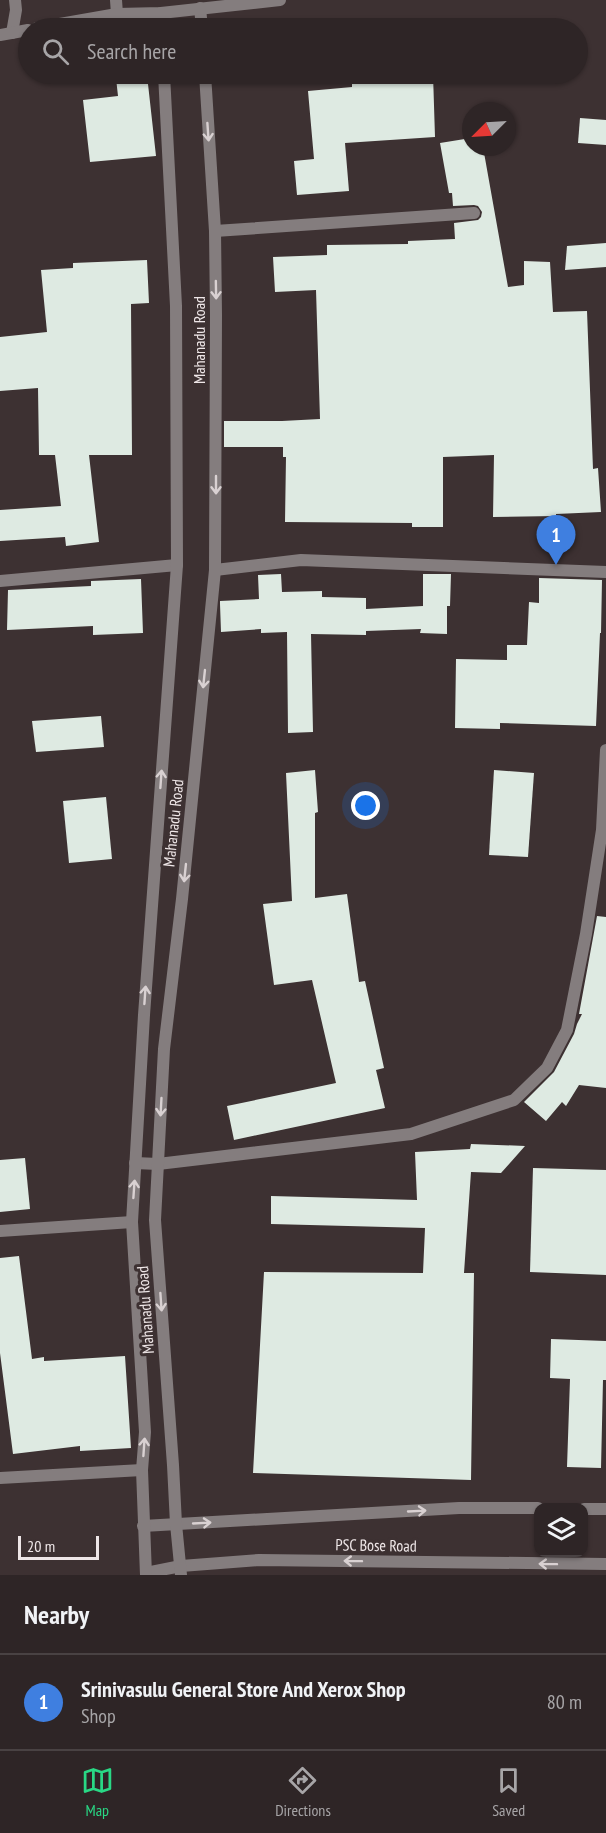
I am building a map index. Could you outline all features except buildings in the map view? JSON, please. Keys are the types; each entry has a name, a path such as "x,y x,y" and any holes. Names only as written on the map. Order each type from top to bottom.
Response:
{"street":[{"path":"6,34 16,10 15,0"},
{"path":"116,0 117,14"},
{"path":"94,18 280,0"},
{"path":"200,8 201,18"},
{"path":"161,13 161,18"},
{"name":"Mahanadu Road","path":"146,1574 142,1470 145,1432 132,1222 144,1015 177,565 176,306 165,84"},
{"name":"Mahanadu Road","path":"181,1571 155,1220 164,1049 182,898 215,570 216,315 206,84"},
{"path":"214,231 474,213"},
{"path":"215,570 301,560 606,572"},
{"path":"0,581 177,565"},
{"path":"135,1163 158,1164 411,1134 514,1100 547,1068 567,1030 604,830 606,750"},
{"path":"0,1231 132,1222"},
{"path":"0,1479 142,1470"},
{"name":"PSC Bose Road","path":"143,1526 459,1508 534,1508"},
{"path":"588,1509 606,1509"},
{"name":"PSC Bose Road","path":"146,1574 259,1560 606,1564"}],"place":[{"name":"Srinivasulu General Store And Xerox Shop","path":"556,565"}]}
